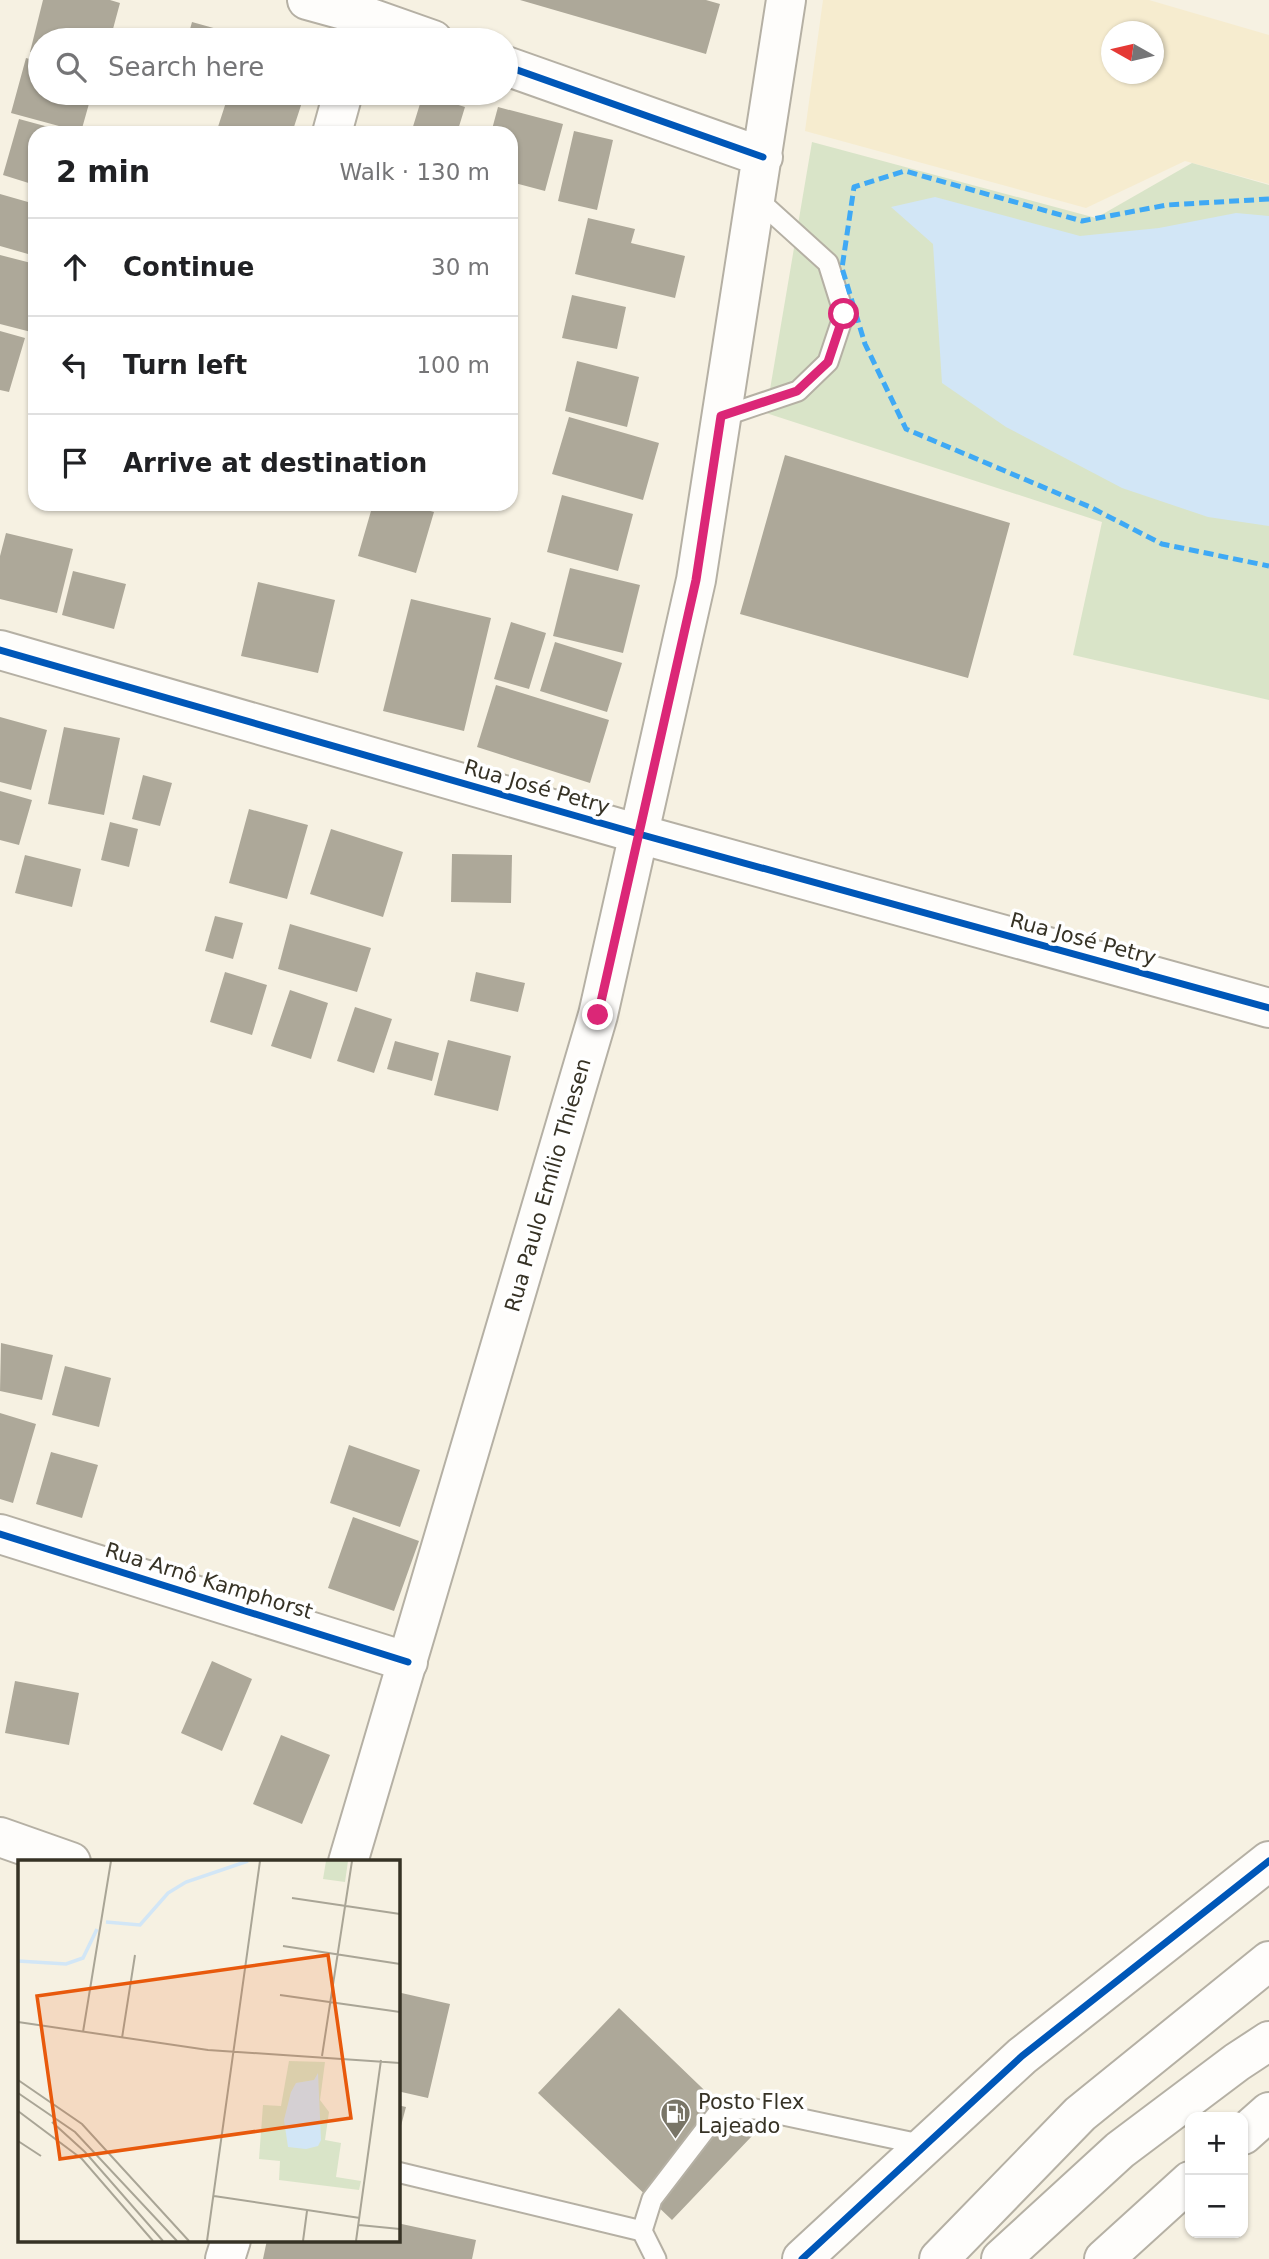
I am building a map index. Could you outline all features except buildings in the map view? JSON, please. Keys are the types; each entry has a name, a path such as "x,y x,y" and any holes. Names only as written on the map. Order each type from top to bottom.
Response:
{"main road":[{"path":"307,0 394,28"},
{"name":"Rua Paulo Emílio Thiesen","path":"349,1860 598,1015 696,580 786,0"},
{"path":"518,70 763,157"},
{"path":"334,126 340,105"},
{"name":"Rua José Petry","path":"0,650 639,834 1269,1009"},
{"name":"Rua Arnô Kamphorst","path":"0,1534 408,1662"},
{"path":"0,1837 65,1860"},
{"path":"802,2259 1022,2056 1269,1861"},
{"path":"939,2259 1080,2114 1269,1961"},
{"path":"1002,2259 1120,2150 1269,2041"},
{"path":"1248,2131 1269,2112"},
{"path":"1104,2259 1185,2186"},
{"path":"225,2259 230,2242"}],"lane":[{"path":"721,416 797,391 828,362 844,314 828,263 755,197"},
{"path":"656,2259 642,2231 652,2199 718,2113 733,2109 755,2109 924,2144"},
{"path":"399,2172 642,2231"}],"shaded area":[{"path":"823,0 1149,0 1269,35 1269,184 1185,161 1086,208 805,131"}],"green space":[{"path":"812,142 1096,218 1192,163 1269,185 1269,700 1073,655 1102,522 766,413"}],"water":[{"path":"935,197 1080,236 1159,228 1236,213 1269,216 1269,526 1208,517 1122,488 1006,427 942,383 933,244 891,207"}],"marked path":[{"path":"1269,199 1167,205 1082,221 905,171 854,187 842,268 865,344 906,429 1090,507 1162,544 1269,566"}],"cycle path":[{"path":"518,70 763,157"},
{"path":"0,650 639,834 1269,1008"},
{"path":"0,1534 408,1662"},
{"path":"802,2259 1022,2056 1269,1861"}],"place":[{"name":"Posto Flex Lajeado","path":"675,2141"}],"route":[{"path":"598,1015 696,580 721,416 797,391 828,362 844,314"}]}
